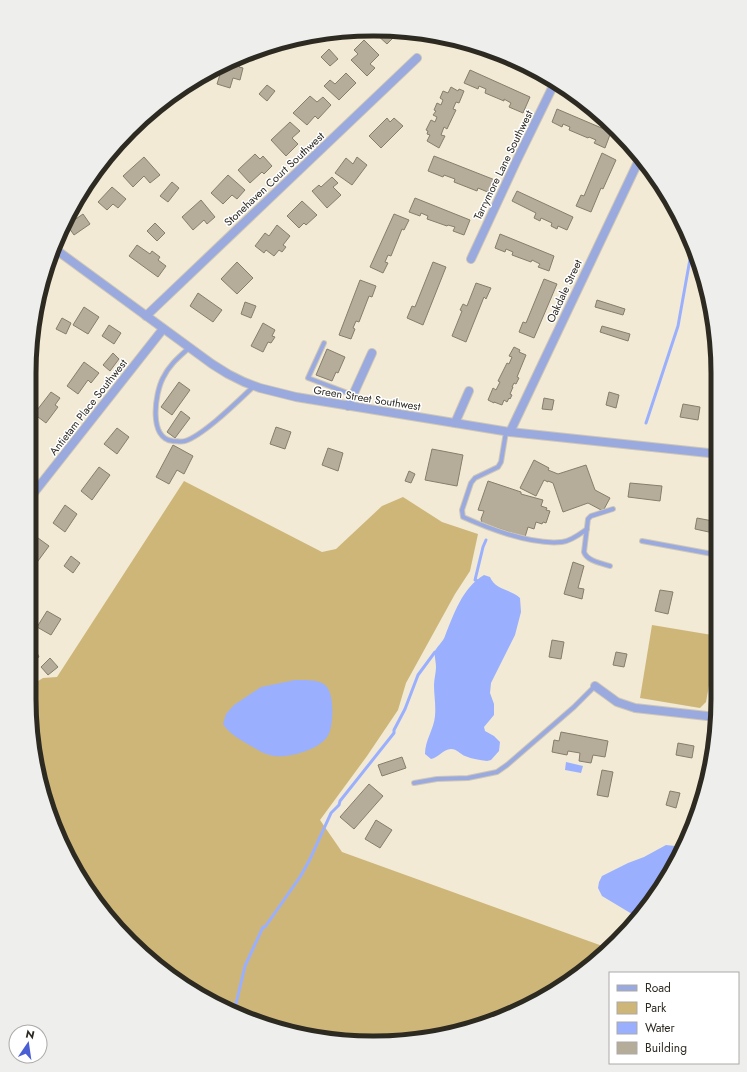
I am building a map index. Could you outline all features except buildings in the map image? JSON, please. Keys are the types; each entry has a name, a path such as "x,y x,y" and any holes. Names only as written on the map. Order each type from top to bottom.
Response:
{"street":[{"name":"Stonehaven Court Southwest","path":"146,316 417,58"},
{"name":"Tarrymore Lane Southwest","path":"471,259 552,88"},
{"name":"Oakdale Street","path":"508,431 637,164"},
{"name":"Green Street Southwest","path":"59,252 189,348 228,374 254,386 296,397 508,431 711,453"},
{"name":"Antietam Place Southwest","path":"36,490 163,329"},
{"path":"348,406 372,353"},
{"path":"455,423 469,391"},
{"path":"594,686 617,702 635,708 710,716"}],"lane":[{"path":"324,343 308,378 353,395"},
{"path":"189,348 172,363 158,390 156,414 158,429 163,438 184,442 198,435 254,386"},
{"path":"508,431 501,462 498,467 475,478 471,484 462,510 463,517 502,532 536,541 563,542 570,540 587,529"},
{"path":"610,566 589,559 584,552 588,519 591,516 613,509"},
{"path":"642,541 711,554"},
{"path":"414,783 437,779 468,778 497,772 507,766 594,686"}],"green space":[{"path":"184,481 322,552 336,549 382,506 403,497 442,522 478,534 470,571 455,594 406,683 398,710 367,756 320,820 342,852 602,946 561,979 523,1001 482,1018 439,1030 374,1036 329,1033 308,1030 265,1018 224,1001 186,979 151,952 135,937 106,904 93,886 71,848 54,807 42,764 37,721 36,682 43,678 57,677"},
{"path":"652,625 711,635 711,674 706,702 700,708 640,698"}],"water":[{"path":"484,575 490,577 499,587 520,598 521,612 515,635 491,683 490,693 494,704 494,715 484,727 485,731 494,736 500,742 499,751 491,760 487,761 468,757 451,749 445,750 431,759 425,754 425,749 435,716 435,651 444,638 455,610 464,594 476,580"},
{"path":"295,680 311,680 322,683 327,687 330,694 332,703 332,722 330,731 323,742 317,746 303,752 287,756 271,755 259,751 239,739 228,731 223,724 226,714 234,705 261,687"},
{"path":"566,762 583,766 581,773 565,770"},
{"path":"666,845 676,847 654,886 633,914 602,896 598,888 599,882 602,876 644,857"}],"waterway":[{"path":"646,423 678,326 690,258"},
{"path":"478,581 475,580 486,540"},
{"path":"235,1006 245,966 263,927 265,927 300,877 331,813 339,805 340,801 394,733 418,675 435,652 438,653"}]}
